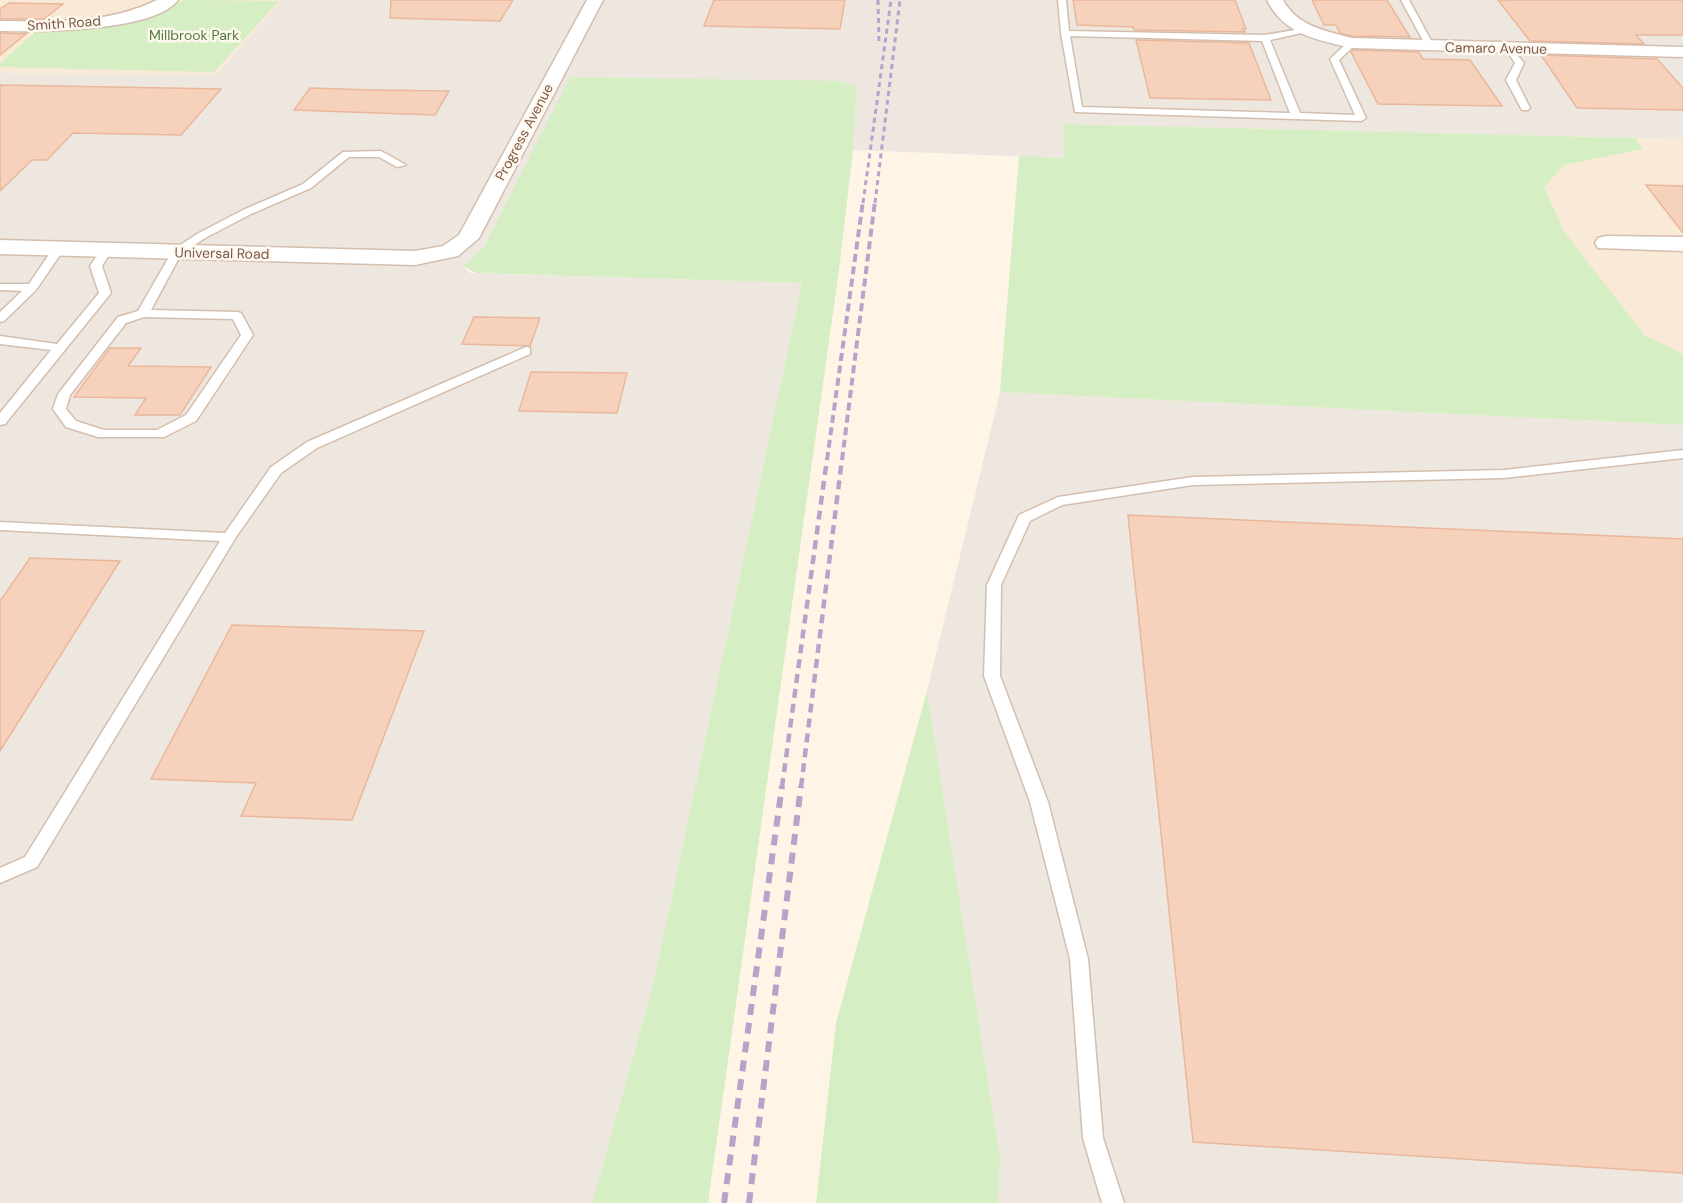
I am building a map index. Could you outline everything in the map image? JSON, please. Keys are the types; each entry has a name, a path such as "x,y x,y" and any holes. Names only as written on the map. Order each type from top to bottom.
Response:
{"street":[{"name":"Smith Road","path":"0,26 69,26 128,16 170,0"},
{"name":"Progress Avenue","path":"444,254 460,247 468,238 595,0"},
{"path":"1275,0 1286,20 1306,31"},
{"name":"Camaro Avenue","path":"1306,31 1352,43 1683,52"},
{"path":"1606,243 1683,244"},
{"name":"Universal Road","path":"0,247 415,258 444,254"}],"lane":[{"path":"1062,0 1078,110 1361,118 1334,59 1352,43"},
{"path":"1405,0 1430,46"},
{"path":"1065,33 1265,38 1306,31"},
{"path":"1265,38 1296,116"},
{"path":"1509,48 1520,63 1511,80 1525,108"},
{"path":"143,313 237,316 247,335 191,418 159,434 104,434 71,424 59,409 64,394 122,320 143,313 177,252 201,236 248,212 307,186 347,154 381,154 401,165"},
{"path":"0,318 33,288 58,249"},
{"path":"0,421 105,293 96,266 106,250"},
{"path":"0,287 33,288"},
{"path":"0,340 60,348"},
{"path":"0,876 31,862 229,537 276,470 312,445 526,351"},
{"path":"1113,1203 1093,1138 1079,959 1039,802 992,676 994,585 1024,518 1058,501 1193,481 1504,474 1683,454"},
{"path":"0,526 229,537"}],"shaded area":[{"name":"Millbrook Park","path":"0,0 282,0 216,75 0,73"},
{"path":"282,0 1683,0 1683,139 1063,124 1064,158 853,150 857,87 570,77 484,247 463,266 470,273 802,283 653,985 592,1203 0,1203 0,73 216,75"},
{"path":"1635,138 1683,139 1683,354 1644,336 1564,231 1544,188 1564,165 1643,149"},
{"path":"1000,392 1683,425 1683,1203 998,1203 1000,1158 927,691"}],"green space":[{"name":"Millbrook Park","path":"185,0 279,1 214,72 0,67 0,63 37,31 88,28 159,12"},
{"path":"570,77 839,81 857,87 853,150 839,270 708,1203 592,1203 653,985 802,283 476,273 463,266 484,247"},
{"path":"1063,124 1635,138 1643,149 1564,165 1544,188 1564,231 1644,335 1683,354 1683,425 1000,392 1019,156 1064,158"},
{"path":"927,691 1000,1158 998,1203 816,1203 836,1023"}],"building":[{"path":"391,0 513,0 500,21 390,18"},
{"path":"714,0 845,0 840,29 704,26"},
{"path":"1073,0 1235,0 1246,29 1243,29 1245,32 1134,30 1133,27 1077,25"},
{"path":"1312,0 1387,0 1410,37 1352,36 1340,33 1336,25 1324,25"},
{"path":"1498,0 1683,0 1683,35 1636,35 1644,44 1530,41"},
{"path":"9,3 63,4 44,19 0,19 0,9"},
{"path":"0,33 18,34 27,33 0,55"},
{"path":"1136,40 1249,43 1271,100 1150,98"},
{"path":"1353,50 1419,52 1423,59 1470,60 1502,106 1378,104 1351,52"},
{"path":"1541,55 1657,59 1683,88 1683,110 1577,108"},
{"path":"0,85 221,89 181,135 73,133 47,160 32,160 0,191"},
{"path":"310,88 449,91 435,115 294,110"},
{"path":"1646,185 1683,186 1683,233"},
{"path":"474,317 540,318 530,346 462,344"},
{"path":"110,348 141,348 128,366 211,367 180,415 135,415 146,398 74,397"},
{"path":"531,372 627,373 617,413 519,411"},
{"path":"1128,515 1683,539 1683,1173 1193,1142"},
{"path":"30,558 120,561 0,751 0,601"},
{"path":"232,625 424,631 352,820 241,816 256,783 151,779"}],"railway":[{"path":"878,0 879,42"},
{"path":"863,203 891,0"},
{"path":"875,203 900,0"},
{"path":"827,460 863,201"},
{"path":"842,460 875,201"},
{"path":"782,787 827,459"},
{"path":"801,787 842,459"},
{"path":"724,1203 782,786"},
{"path":"749,1203 801,786"}]}
